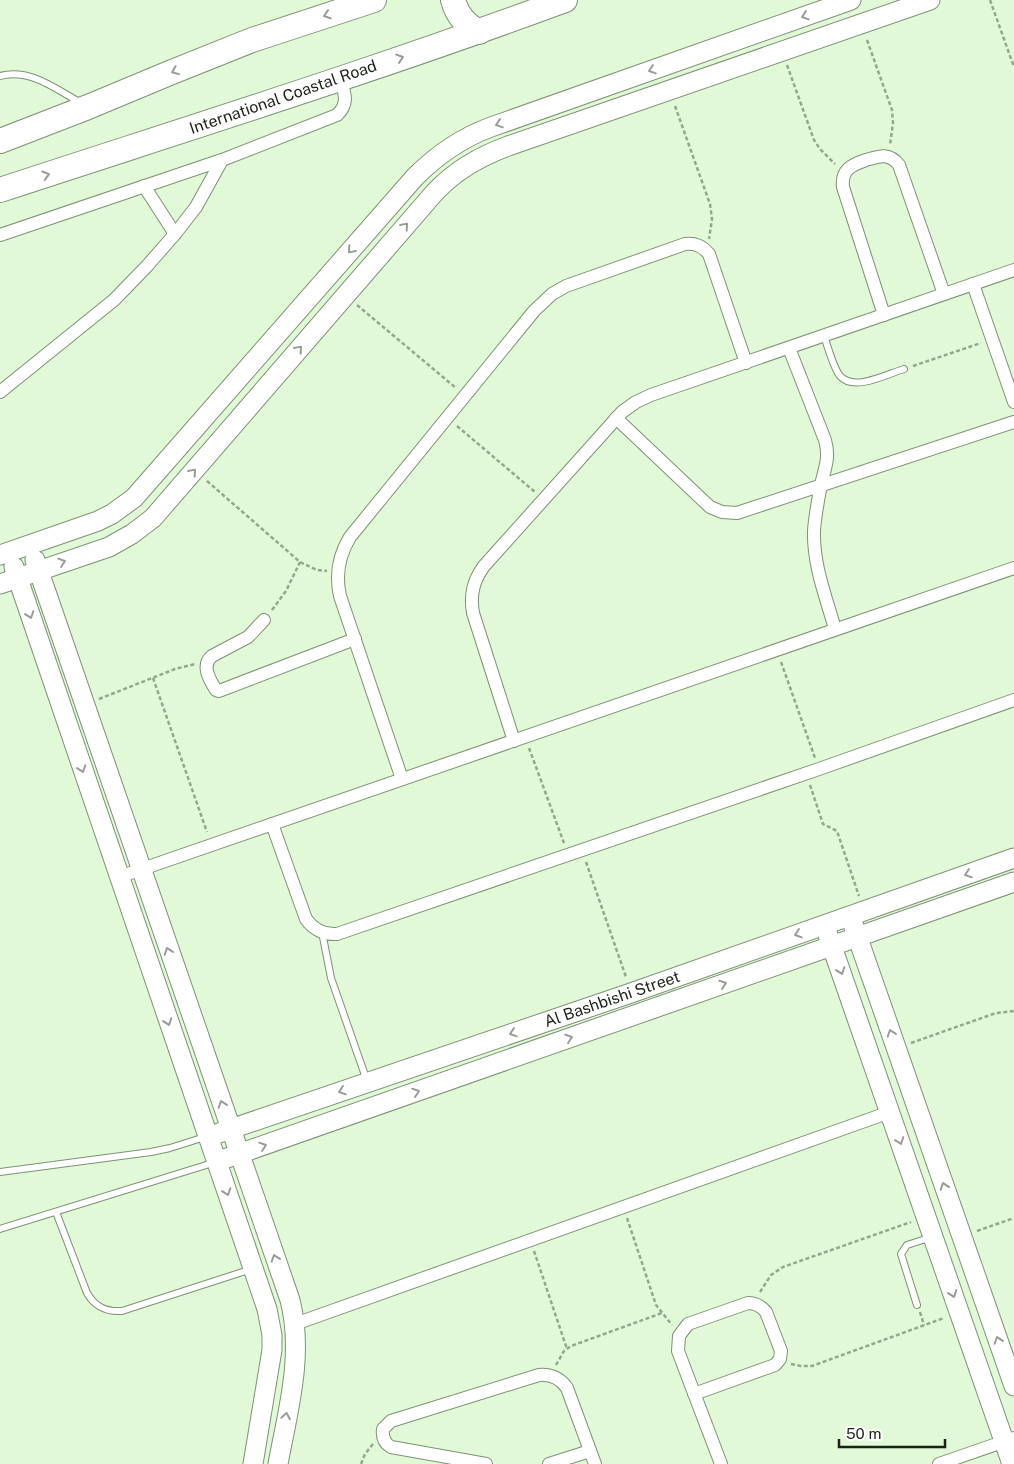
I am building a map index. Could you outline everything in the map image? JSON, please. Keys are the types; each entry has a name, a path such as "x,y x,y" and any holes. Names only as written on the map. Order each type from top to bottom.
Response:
{"highway":[{"path":"0,140 88,107 220,52 292,26 374,0"},
{"path":"453,0 461,18 479,32"},
{"name":"International Coastal Road","path":"0,190 118,153 479,32 565,0"}],"street":[{"path":"253,1464 272,1350 272,1335 267,1310 118,877 9,581 4,553 98,520 112,514 134,498 416,177 428,164 457,142 491,127 851,0"},
{"path":"9,581 109,547 132,534 161,509 435,192 453,174 474,160 508,146 930,0"},
{"path":"0,235 222,160 337,115 342,110 346,98 340,78"},
{"path":"884,315 843,187 843,176 852,164 882,155 894,159 899,165 944,294"},
{"path":"0,392 114,300 176,234 196,207 222,160"},
{"path":"144,186 176,234"},
{"path":"402,779 340,596 338,572 341,553 350,537 534,311 552,294 566,286 685,244 696,244 705,249 712,260 746,362"},
{"path":"520,739 473,614 472,593 474,583 484,566 616,418 643,398 1014,270"},
{"path":"973,284 1014,402"},
{"path":"789,348 829,453 814,529 816,562 835,629"},
{"path":"616,418 710,508 737,513 1014,422"},
{"path":"29,544 290,1300 295,1324 297,1354 278,1464"},
{"path":"118,877 1014,568"},
{"path":"264,620 248,637 210,658 206,663 206,670 214,689 220,690 355,639"},
{"path":"272,824 306,919 312,927 322,932 337,934 569,856 1014,700"},
{"name":"Al Bashbishi Street","path":"208,1136 631,993 1014,858"},
{"name":"Al Bashbishi Street","path":"217,1162 1014,882"},
{"path":"857,913 858,936 1014,1386"},
{"path":"824,925 960,1313 1009,1440 1012,1464"},
{"path":"367,1082 375,1106"},
{"path":"295,1324 890,1112"},
{"path":"694,1394 775,1365 780,1359 782,1351 766,1312 757,1304 748,1303 688,1324 678,1341 678,1351 694,1394 721,1464"},
{"path":"486,1464 391,1447 383,1438 383,1429 391,1421 539,1375 552,1376 563,1382 567,1388 595,1464"},
{"path":"939,1464 1009,1440"},
{"path":"549,1464 590,1451"}],"lane":[{"path":"0,76 16,74 39,79 88,107"},
{"path":"824,336 838,372 848,382 861,384 904,369"},
{"path":"322,932 332,978 367,1082"},
{"path":"0,1172 151,1152 208,1136"},
{"path":"0,1229 217,1162"},
{"path":"56,1212 86,1293 94,1303 106,1310 122,1311 253,1268"},
{"path":"918,1305 901,1254 906,1246 933,1237"}],"path":[{"path":"990,0 1014,67"},
{"path":"861,24 892,110 892,136 886,156"},
{"path":"783,52 814,140 827,158 845,171"},
{"path":"670,90 710,204 712,227 705,249"},
{"path":"345,296 465,395"},
{"path":"904,369 992,339"},
{"path":"447,418 544,499"},
{"path":"195,470 300,562 317,570 338,572"},
{"path":"264,620 286,591 300,562"},
{"path":"777,650 819,769"},
{"path":"85,705 153,678 192,665 206,663"},
{"path":"153,678 212,845"},
{"path":"520,739 569,856"},
{"path":"806,774 823,824 837,831 857,913"},
{"path":"583,851 631,993"},
{"path":"896,1048 996,1012 1014,1011"},
{"path":"623,1207 656,1305 682,1332"},
{"path":"757,1304 761,1288 766,1281 783,1268 926,1217"},
{"path":"962,1236 1014,1218"},
{"path":"530,1240 567,1349"},
{"path":"552,1376 559,1358 571,1346 662,1313"},
{"path":"780,1359 796,1366 812,1366 960,1313"},
{"path":"361,1464 368,1449 383,1438"}]}
